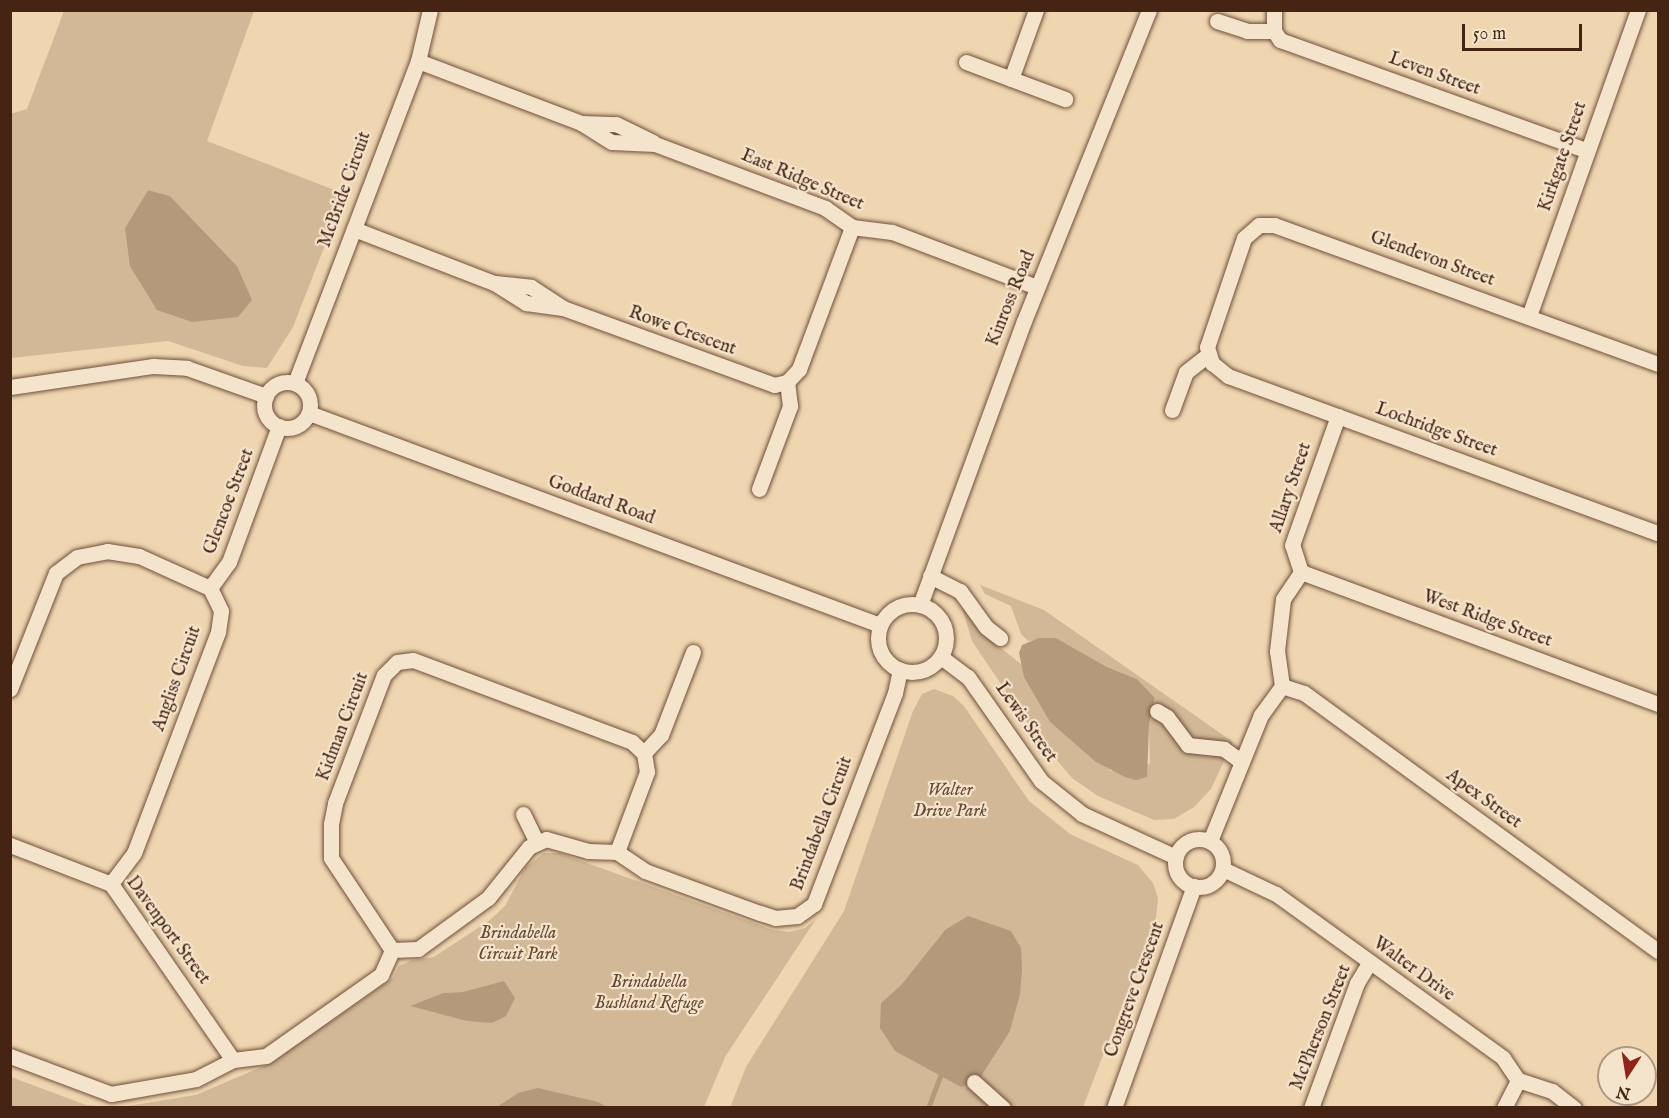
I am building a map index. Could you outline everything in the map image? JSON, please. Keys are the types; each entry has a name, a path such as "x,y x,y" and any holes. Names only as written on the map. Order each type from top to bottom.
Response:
{"street":[{"name":"McBride Circuit","path":"295,383 418,62 430,10"},
{"path":"1011,79 1036,10"},
{"name":"Kinross Road","path":"920,605 1037,287 1149,10"},
{"path":"1217,21 1247,31 1274,31 1274,10"},
{"name":"Kirkgate Street","path":"1529,316 1586,150 1638,10"},
{"name":"Leven Street","path":"1274,31 1280,40 1586,150"},
{"name":"East Ridge Street","path":"418,62 581,123 612,142 655,144 825,208 852,227 892,232 1037,287"},
{"path":"966,62 1065,99"},
{"name":"Glendevon Street","path":"1208,355 1208,337 1244,238 1259,225 1274,225 1659,364"},
{"path":"759,489 790,406 787,382 799,369 852,227"},
{"name":"Rowe Crescent","path":"354,230 494,283 526,303 563,309 767,384 787,382"},
{"path":"1172,410 1186,372 1208,355"},
{"name":"Lochridge Street","path":"1208,355 1218,370 1228,376 1659,533"},
{"path":"10,387 153,366 187,368 266,396"},
{"path":"295,383 305,390 310,401 309,413 297,426 279,426 269,419 264,408 266,396 278,384 295,383"},
{"name":"Goddard Road","path":"309,413 880,625"},
{"name":"Allary Street","path":"1301,572 1292,545 1338,416"},
{"name":"Glencoe Street","path":"210,588 229,562 279,426"},
{"path":"10,689 56,573 77,557 107,551 139,556 210,588"},
{"path":"1210,841 1261,715 1282,686 1277,651 1283,599 1301,572"},
{"name":"West Ridge Street","path":"1301,572 1659,704"},
{"path":"930,576 960,591 986,627 1000,638"},
{"name":"Angliss Circuit","path":"111,884 134,854 218,632 221,611 210,588"},
{"path":"920,605 930,610 944,626 945,647 941,657 923,671 900,670 890,665 878,647 880,625 892,610 920,605"},
{"path":"10,1056 111,1094 196,1080 233,1060 266,1056 381,975 392,950 418,949 488,898 537,843 546,839 588,851 617,852 647,772 644,753 661,735 693,652"},
{"name":"Lewis Street","path":"941,657 968,677 1041,781 1082,814 1176,857"},
{"name":"Kidman Circuit","path":"392,950 336,867 332,858 331,824 335,803 384,675 397,662 413,660 632,742 644,753"},
{"name":"Brindabella Circuit","path":"617,852 645,872 775,918 797,916 806,910 818,892 895,693 900,670"},
{"name":"Apex Street","path":"1282,686 1304,693 1659,951"},
{"path":"1157,711 1167,717 1188,745 1224,749 1242,762"},
{"path":"523,813 537,843"},
{"path":"1191,840 1210,841 1222,854 1223,869 1214,882 1194,886 1180,877 1176,857 1191,840"},
{"name":"Davenport Street","path":"10,845 111,884 233,1060"},
{"name":"Walter Drive","path":"1223,869 1276,894 1503,1058 1518,1080"},
{"name":"Congreve Crescent","path":"1114,1107 1194,886"},
{"name":"McPherson Street","path":"1311,1107 1357,983 1370,963"},
{"path":"1504,1107 1518,1080 1552,1091 1574,1107"},
{"path":"974,1082 1003,1107"}],"green space":[{"path":"64,11 254,11 207,141 345,194 293,327 267,368 243,366 168,341 11,358 10,114 27,109","holes":["148,190 170,196 237,266 125,228"]},
{"path":"980,585 1044,610 1233,742 1211,789 1194,807 1174,819 1154,820 1098,796 1072,778 1031,729 972,641 959,598 983,634 1021,664 1050,722 1111,771 1150,764 1149,725 1155,698 1137,679 1107,667 1056,638 1028,641 1021,634 1011,606 985,594"},
{"name":"Walter Drive Park","path":"934,689 953,696 964,706 1029,801 1070,834 1138,865 1153,883 1158,898 1156,918 1083,1107 730,1108 746,1067 844,911 913,711 922,694","holes":["945,930 1021,948 1020,995 1010,1031 881,1003 901,985"]},
{"name":"Brindabella Bushland Refuge","path":"544,853 559,853 773,930 789,932 805,928 816,919 725,1057 704,1107 607,1107 571,1096 518,1093 497,1108 115,1108 196,1095 273,1062 393,978 399,966 412,960 434,957 490,920 505,906 525,868","holes":["463,992 450,1016 411,1006 443,993"]},
{"path":"11,1077 86,1105 107,1107 11,1107"}],"shaded area":[{"path":"148,190 170,196 237,266 252,300 238,317 192,322 157,310 130,266 125,228"},
{"path":"1039,638 1056,638 1107,667 1137,679 1155,698 1149,725 1147,777 1136,780 1125,777 1096,762 1050,722 1024,677 1019,653 1022,645"},
{"path":"968,916 1011,931 1021,948 1022,970 1020,995 1010,1031 978,1081 961,1087 895,1051 880,1028 881,1003 901,985 945,930"},
{"path":"504,981 515,998 506,1016 492,1023 467,1021 410,1006 443,993 463,992"},
{"path":"538,1088 598,1102 607,1107 497,1107 518,1093"}],"waterway":[{"path":"928,1108 940,1076"}],"park label":[{"name":"Brindabella Circuit Park","path":"518,945"}]}
